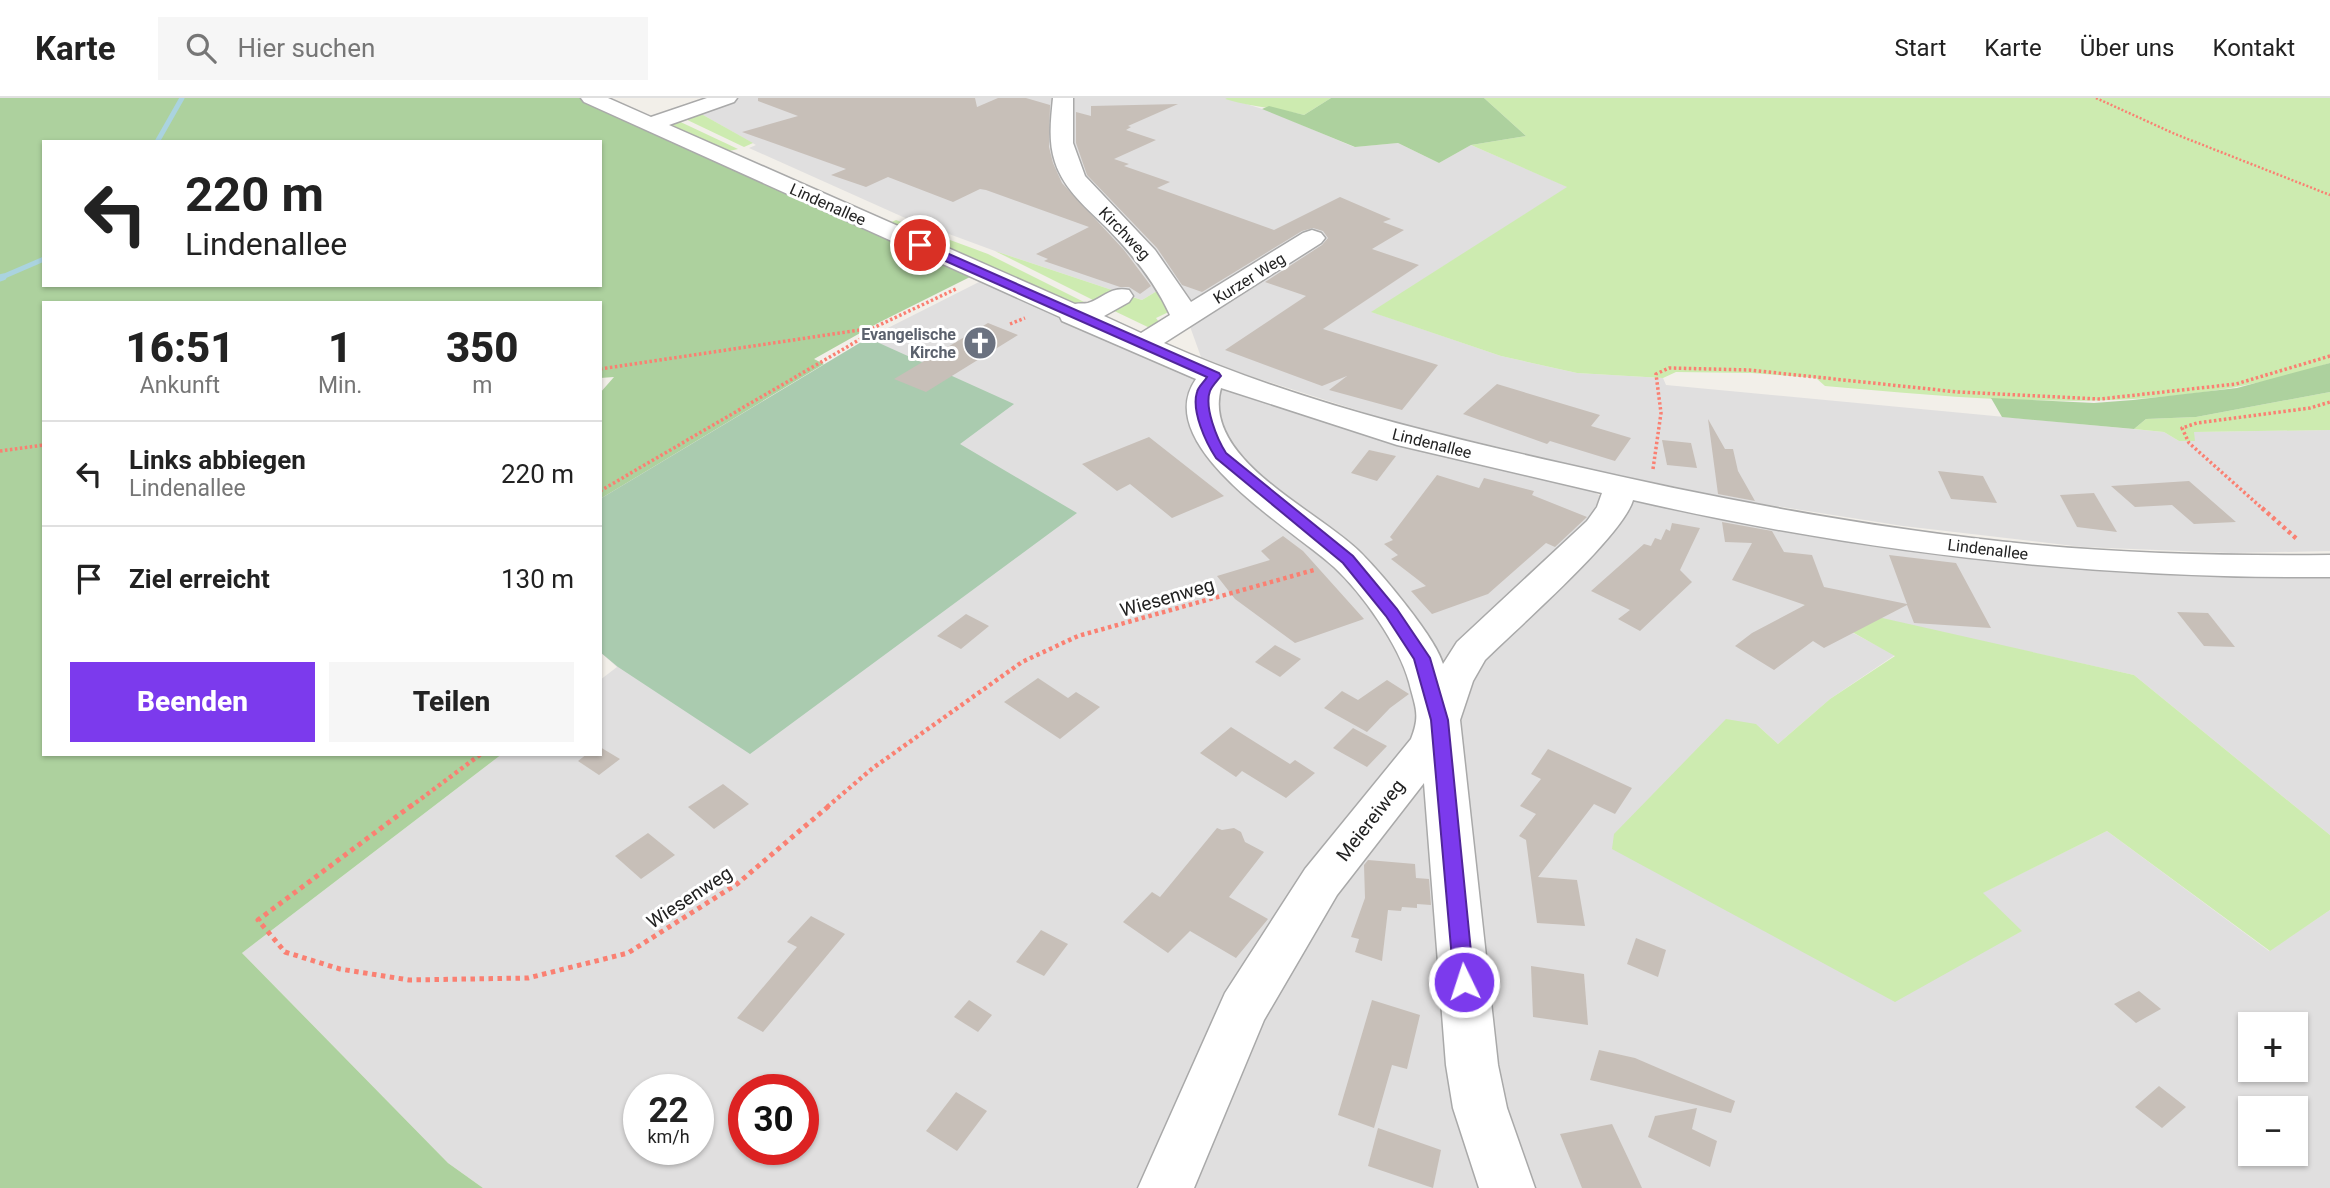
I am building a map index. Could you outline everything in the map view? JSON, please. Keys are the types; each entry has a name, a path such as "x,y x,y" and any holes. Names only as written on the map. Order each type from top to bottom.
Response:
{"street":[{"name":"Lindenallee","path":"592,98 616,109 645,112 722,156 798,182 887,222 984,275 1214,376 1294,404 1391,433 1634,491 1762,516 1905,539 2077,560 2201,567 2329,566"},
{"path":"645,112 727,98"},
{"name":"Kirchweg","path":"1063,98 1063,145 1079,186 1144,252 1169,282 1185,318"},
{"path":"722,156 753,145"},
{"name":"Kurzer Weg","path":"1185,318 1312,238"},
{"path":"1072,315 1080,311 1093,311 1119,296"},
{"path":"1142,345 1185,318"},
{"path":"1214,376 1203,392 1205,418 1212,442 1221,456 1348,560 1391,612 1422,658 1439,720 1472,1065 1480,1108 1507,1188"},
{"name":"Meiereiweg","path":"1166,1188 1243,1010 1321,882 1430,745 1453,681 1471,651 1634,491"}],"path":[{"path":"2096,98 2175,134 2330,195"},
{"path":"602,490 883,326 984,275"},
{"path":"602,369 883,326"},
{"path":"1634,491 1661,413 1656,374 1669,368 1749,370 1958,392 2100,399 2236,384 2330,356"},
{"path":"2329,566 2189,443 2182,428 2197,423 2310,408 2330,402"},
{"path":"0,451 42,445"},
{"name":"Wiesenweg","path":"478,756 258,920 285,952 340,969 409,980 527,978 628,953 737,884 873,768 1022,662 1079,636 1348,560"}],"shaded area":[{"path":"737,98 1060,98 1059,146 1167,285 1142,300 995,251 903,217 749,148 756,145 696,111"},
{"path":"1066,98 1227,98 1269,111 1354,147 1398,143 1439,163 1471,145 1568,187 1372,312 1501,356 1577,373 1663,378 1666,385 2164,432 2179,441 2194,432 2330,430 2330,551 2232,553 2083,547 1903,526 1744,501 1595,470 1397,423 1244,374 1201,357 1188,321 1188,312 1071,165"},
{"path":"981,281 1194,378 1193,404 1382,616 1424,703 1424,716 1156,1188 483,1188 448,1163 242,953 499,756 602,756 602,678 617,667 602,654 602,498 868,338"},
{"path":"1225,388 1589,488 1604,499 1607,505 1443,673 1281,494 1219,436 1220,389"},
{"path":"1637,499 1907,547 2086,569 2330,574 2330,835 2134,675 1949,634 1838,625 1895,655 1830,699 1778,744 1756,724 1973,957 2021,931 1982,893 2107,831 2269,951 2330,910 2330,1188 1536,1188 1491,1066 1450,725 1466,677 1629,500"},
{"path":"1424,783 1433,784 1489,1188 1183,1188 1256,1015 1330,887"}],"green space":[{"path":"0,98 581,98 972,276 878,323 814,359 824,364 602,498 602,391 614,377 602,378 602,301 42,301 42,756 499,756 242,953 448,1163 483,1188 0,1188"},
{"path":"1331,98 1304,115 1225,99"},
{"path":"1331,98 1484,98 1526,136 1471,145 1439,163 1398,143 1355,147 1262,109 1269,106 1304,115"},
{"path":"1484,98 2330,98 2330,363 2268,380 2206,392 2079,401 2016,400 1825,386 1816,378 1752,373 1676,372 1663,378 1577,373 1501,356 1371,312 1567,187 1471,145 1526,136"},
{"path":"696,111 753,143 744,147 679,116"},
{"path":"672,118 738,149 725,152 667,126"},
{"path":"896,220 988,254 1094,307 1075,309 889,223"},
{"path":"995,251 1118,292 1099,303"},
{"path":"1167,285 1177,308 1156,318 1162,326 1154,330 1106,307 1126,295 1142,300"},
{"path":"868,338 1014,404 960,444 1077,513 750,754 602,654 602,498"},
{"path":"2330,363 2330,392 2196,417 2146,419 2134,429 2002,417 1991,398 2094,403 2133,400 2237,388"},
{"path":"2330,392 2330,430 2194,432 2195,441 2179,441 2164,432 2134,429 2146,419 2196,417"},
{"path":"1807,601 2134,675 2330,835 2330,910 2270,951 2107,831 1983,893 2022,931 1895,1002 1612,849 1614,834 1726,719 1756,724 1778,744 1830,699 1895,656 1804,605"}],"building":[{"path":"758,98 975,98 977,107 998,98 1026,98 1050,105 1049,147 1062,183 1124,250 1151,286 1140,294 1129,287 1120,287 1044,261 1048,259 1036,254 1089,227 986,190 980,189 953,202 888,177 866,187 831,175 846,169 742,132 798,116 758,101"},
{"path":"1178,104 1128,126 1131,127 1126,130 1156,140 1114,159 1129,164 1124,166 1170,182 1157,188 1274,230 1340,197 1391,219 1383,222 1404,230 1372,249 1419,265 1323,329 1438,365 1402,410 1329,390 1347,376 1322,386 1225,350 1306,296 1265,282 1322,245 1328,238 1323,231 1313,228 1302,231 1202,292 1182,285 1157,248 1087,175 1076,143 1076,112 1091,116 1091,106"},
{"path":"988,323 1018,335 926,392 894,379"},
{"path":"1497,384 1600,415 1591,426 1631,438 1615,461 1550,441 1547,444 1463,414"},
{"path":"1708,419 1725,449 1733,449 1738,471 1755,501 1718,494"},
{"path":"1149,437 1224,496 1172,518 1130,484 1117,491 1082,464"},
{"path":"1662,440 1691,443 1697,468 1667,465"},
{"path":"1369,450 1396,456 1377,481 1351,473"},
{"path":"1938,471 1983,476 1997,503 1951,499"},
{"path":"1437,475 1479,488 1484,478 1534,491 1532,495 1587,517 1555,547 1546,543 1488,594 1432,614 1411,591 1426,586 1391,559 1398,555 1384,544 1393,540 1390,537"},
{"path":"2189,481 2236,522 2194,524 2172,505 2135,507 2111,486"},
{"path":"2094,493 2117,532 2077,527 2060,495"},
{"path":"1722,522 1772,531 1784,552 1812,555 1824,587 1907,604 1889,555 1956,563 1991,628 1914,623 1907,605 1824,648 1813,641 1774,670 1735,646 1752,633 1805,605 1732,580 1752,543 1725,542"},
{"path":"1672,523 1700,528 1680,570 1692,582 1640,631 1618,619 1630,610 1591,591 1644,544 1651,546 1655,538 1661,540 1666,529 1670,531"},
{"path":"1283,536 1303,551 1364,619 1295,643 1235,599 1217,576 1270,560 1261,551"},
{"path":"2177,612 2208,613 2235,647 2204,646"},
{"path":"966,614 989,626 961,649 937,636"},
{"path":"1275,645 1301,659 1280,677 1255,662"},
{"path":"1038,678 1068,698 1076,692 1100,707 1060,739 1004,702"},
{"path":"1387,680 1409,694 1390,708 1367,732 1324,708 1342,691 1358,700"},
{"path":"1231,727 1290,764 1295,760 1315,773 1286,798 1242,771 1236,777 1200,753"},
{"path":"1353,728 1387,746 1367,767 1333,748"},
{"path":"602,748 620,759 599,775 578,761 584,756 602,756"},
{"path":"1548,749 1632,788 1615,814 1594,804 1538,877 1577,880 1585,926 1537,923 1526,840 1519,836 1536,814 1520,806 1541,779 1531,774"},
{"path":"723,784 749,804 714,829 688,807"},
{"path":"1217,828 1234,828 1241,832 1245,842 1264,852 1229,897 1268,919 1236,958 1190,931 1168,953 1123,922 1152,892 1160,897"},
{"path":"648,833 675,855 641,879 615,856"},
{"path":"1368,860 1415,864 1416,878 1429,879 1431,905 1417,904 1417,908 1388,910 1382,961 1355,952 1359,939 1351,937 1365,898 1364,865"},
{"path":"811,916 845,934 763,1032 737,1018 797,947 787,942"},
{"path":"1041,930 1068,944 1044,976 1016,962"},
{"path":"1636,938 1666,950 1658,977 1627,964"},
{"path":"1531,966 1584,974 1588,1025 1533,1017"},
{"path":"2139,991 2161,1009 2136,1023 2114,1004"},
{"path":"969,1000 992,1015 978,1032 954,1017"},
{"path":"1372,1000 1420,1015 1407,1069 1392,1065 1374,1128 1338,1115"},
{"path":"1599,1050 1635,1058 1735,1101 1731,1113 1590,1080"},
{"path":"2159,1086 2186,1107 2162,1128 2135,1107"},
{"path":"956,1092 987,1111 957,1151 926,1131"},
{"path":"1697,1108 1692,1129 1717,1141 1710,1167 1648,1137 1655,1116"},
{"path":"1612,1124 1642,1188 1582,1188 1560,1134"},
{"path":"1378,1128 1441,1150 1433,1188 1368,1166"}],"waterway":[{"path":"158,140 182,98"},
{"path":"3,277 0,278 42,260"}],"place":[{"name":"Evangelische Kirche","path":"980,343"}],"route":[{"path":"920,245 1214,376 1203,392 1205,418 1212,442 1221,456 1348,560 1391,612 1422,658 1439,720 1464,982"}]}
